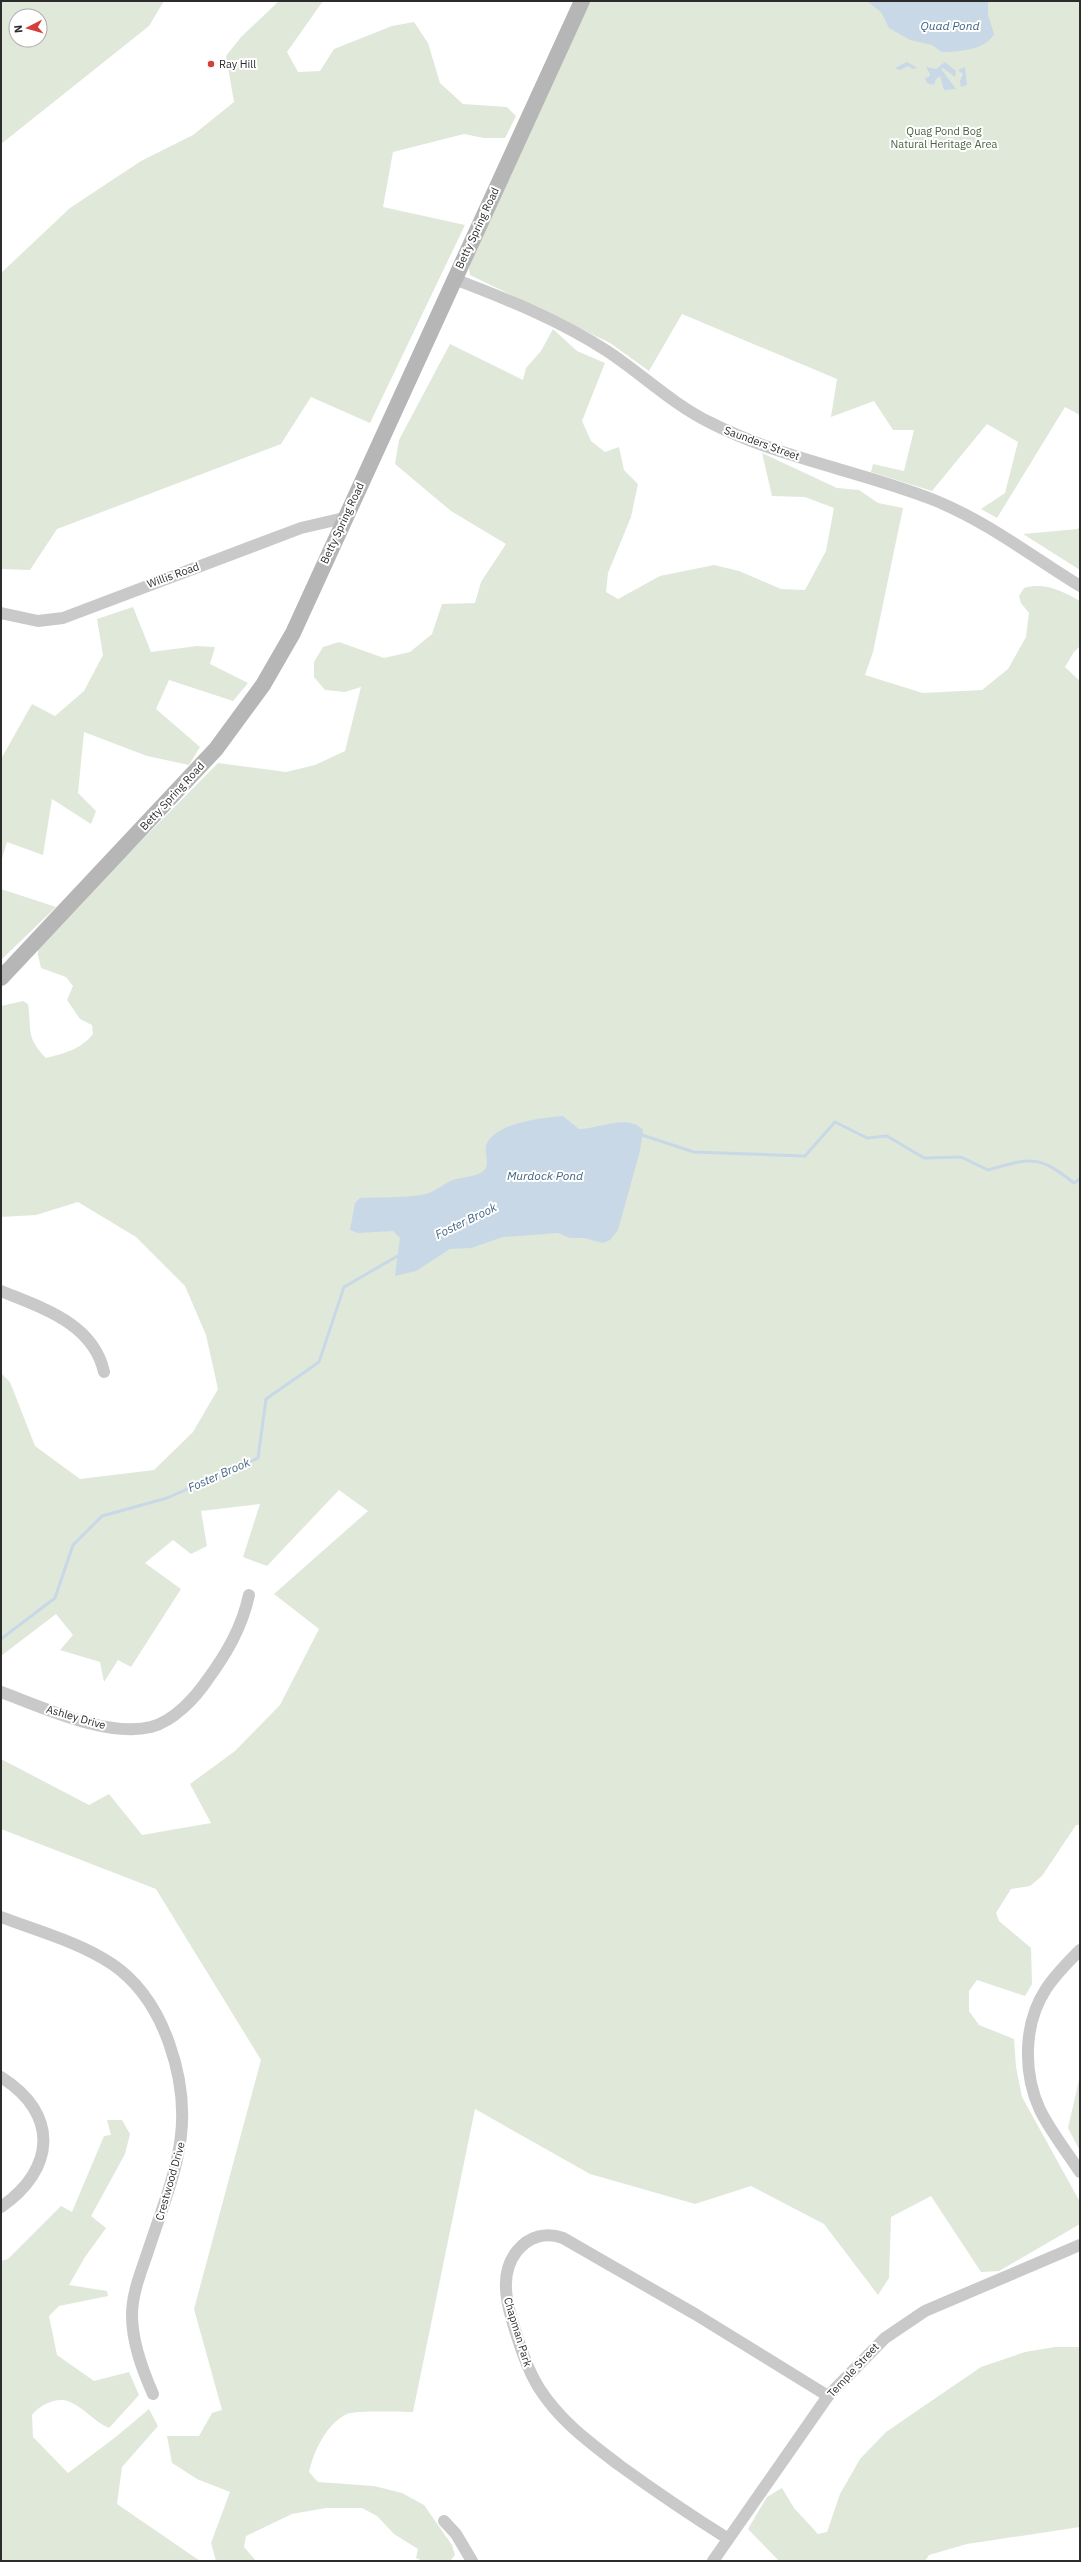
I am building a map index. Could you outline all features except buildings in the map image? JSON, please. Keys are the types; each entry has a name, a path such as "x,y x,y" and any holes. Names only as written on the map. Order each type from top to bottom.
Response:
{"street":[{"name":"Betty Spring Road","path":"1,978 200,766 241,717 283,653 582,1"},
{"name":"Saunders Street","path":"454,278 518,304 573,331 620,360 667,397 710,423 770,448 887,483 945,505 1006,536 1080,586"},
{"name":"Willis Road","path":"1,613 38,621 63,618 301,528 344,518"},
{"path":"1,1291 49,1312 79,1330 98,1352 104,1372"},
{"name":"Ashley Drive","path":"1,1692 94,1723 124,1728 151,1727 174,1714 206,1683 233,1640 243,1619 250,1595"},
{"name":"Crestwood Drive","path":"1,1917 85,1949 113,1965 133,1982 151,2004 172,2051 180,2083 183,2134 176,2166 136,2286 132,2315 136,2344 141,2364 153,2394"},
{"path":"1080,1950 1046,1989 1037,2006 1031,2029 1028,2058 1035,2097 1041,2112 1080,2172"},
{"path":"1,2077 20,2091 35,2110 40,2124 42,2143 39,2166 30,2182 16,2196 1,2207"},
{"name":"Chapman Park","path":"727,2538 665,2498 582,2437 551,2405 527,2365 508,2307 506,2275 513,2256 524,2244 538,2236 553,2234 563,2238 695,2314 828,2396"},
{"name":"Temple Street","path":"714,2560 727,2538 828,2396 869,2352 914,2317 998,2279 1080,2245"},
{"path":"444,2521 464,2544 472,2561"}],"green space":[{"path":"1,1 164,1 149,26 1,144"},
{"path":"279,1 323,1 287,52 298,72 320,71 334,49 392,26 414,22 428,43 440,83 463,104 507,107 516,116 505,138 484,138 464,134 393,152 383,207 465,225 370,423 311,397 281,444 57,529 30,570 1,569 1,273 70,208 141,161 193,135 234,102 226,56 241,37"},
{"name":"Quag Pond Bog Natural Heritage Area","path":"586,1 1080,1 1080,415 1065,407 997,518 981,509 1005,493 1018,442 987,424 932,491 871,472 873,464 904,471 914,430 893,430 874,401 831,417 837,379 682,314 649,371 610,343 470,275 469,269 472,256"},
{"path":"553,329 577,351 605,363 582,421 591,441 605,452 619,447 624,470 638,484 631,517 608,573 606,592 618,599 660,576 714,565 739,571 781,589 805,590 826,551 834,508 805,497 772,496 762,453 837,488 859,490 878,503 903,508 873,652 865,675 923,693 982,690 1008,669 1026,637 1029,613 1021,603 1019,596 1024,588 1039,586 1053,588 1080,601 1080,646 1074,652 1065,667 1080,681 1080,1825 1076,1825 1042,1876 1030,1886 1011,1889 996,1913 999,1921 1031,1948 1032,1984 1025,1996 977,1980 969,1991 969,2011 979,2025 1014,2039 1016,2067 1022,2097 1080,2202 1080,2224 999,2271 981,2272 931,2196 891,2217 889,2278 878,2295 824,2224 751,2186 695,2204 590,2174 475,2109 413,2412 369,2412 347,2414 333,2424 327,2431 314,2455 309,2472 318,2482 374,2486 402,2493 424,2505 452,2545 455,2555 450,2561 423,2561 416,2558 418,2549 394,2534 377,2516 362,2508 326,2508 292,2514 246,2536 244,2547 256,2561 216,2561 211,2543 230,2492 197,2479 172,2463 167,2436 199,2436 212,2413 222,2410 194,2309 261,2060 156,1889 1,1829 1,1759 89,1805 109,1794 142,1835 211,1823 190,1784 235,1751 280,1705 319,1629 274,1594 368,1511 339,1490 267,1566 243,1557 260,1504 201,1511 207,1546 191,1554 173,1540 145,1563 181,1589 131,1667 118,1660 104,1682 100,1662 60,1650 73,1635 56,1614 1,1656 1,1373 10,1382 35,1446 80,1479 154,1470 193,1432 218,1389 206,1335 185,1286 136,1237 78,1202 36,1215 1,1217 1,1006 23,1001 28,1004 32,1038 46,1058 72,1050 83,1044 93,1034 92,1025 80,1019 67,1000 73,986 66,977 41,968 38,955 38,945 218,763 286,772 315,765 345,751 361,687 345,692 325,690 314,677 314,662 323,647 339,642 384,658 410,652 432,634 442,604 475,603 481,582 506,544 451,511 395,464 399,440 450,344 523,380 526,368 541,351"},
{"path":"1080,524 1080,570 1023,534 1078,529"},
{"path":"133,607 151,652 197,646 215,647 210,664 248,683 233,701 169,680 156,709 200,747 189,765 147,756 84,732 78,793 96,811 91,824 52,799 43,855 7,842 1,862 1,759 32,704 55,716 84,691 103,655 97,619"},
{"path":"1,889 56,907 1,960"},
{"path":"1080,2076 1080,2151 1068,2128"},
{"path":"107,2120 122,2120 130,2134 125,2154 91,2216 106,2228 85,2257 69,2285 107,2291 108,2296 59,2306 49,2316 57,2355 94,2381 129,2372 139,2395 109,2428 70,2402 60,2400 49,2402 35,2411 32,2415 33,2437 68,2473 117,2436 149,2409 158,2426 122,2467 117,2504 200,2561 1,2561 1,2261 8,2259 61,2206 72,2212 104,2136 111,2135"},
{"path":"1055,2347 1080,2347 1080,2527 967,2544 929,2555 925,2561 779,2561 748,2529 767,2497 782,2488 794,2508 818,2534 827,2532 840,2494 860,2459 886,2432 981,2367 1025,2352"}],"water":[{"name":"Quad Pond","path":"867,1 988,1 988,15 994,34 985,44 978,47 963,51 942,52 932,45 910,40 889,28 881,12"},
{"path":"907,62 917,68 913,69 908,66 900,70 895,68"},
{"path":"945,62 956,71 955,77 943,68 941,69 956,89 944,90 940,76 936,79 934,85 927,83 925,78 929,77 930,74 926,67 936,69"},
{"path":"965,67 967,85 961,87 960,81 963,74 958,70"},
{"name":"Murdock Pond","path":"563,1116 579,1129 621,1122 637,1125 643,1130 640,1151 618,1230 610,1240 603,1243 584,1238 570,1238 558,1233 503,1237 471,1248 450,1249 416,1271 395,1276 400,1238 393,1231 358,1233 350,1230 355,1203 360,1198 423,1195 453,1180 479,1174 485,1169 486,1166 487,1143 501,1130 521,1122"}],"waterway":[{"name":"Foster Brook","path":"640,1137 642,1135 694,1152 805,1156 835,1122 867,1138 887,1136 924,1158 961,1157 988,1170 1014,1163 1033,1161 1051,1167 1074,1183 1080,1179"},
{"name":"Foster Brook","path":"1,1639 55,1598 73,1545 102,1516 167,1498 258,1458 266,1399 319,1362 344,1287 401,1254"}],"place":[{"name":"Ray Hill","path":"211,64"}]}
